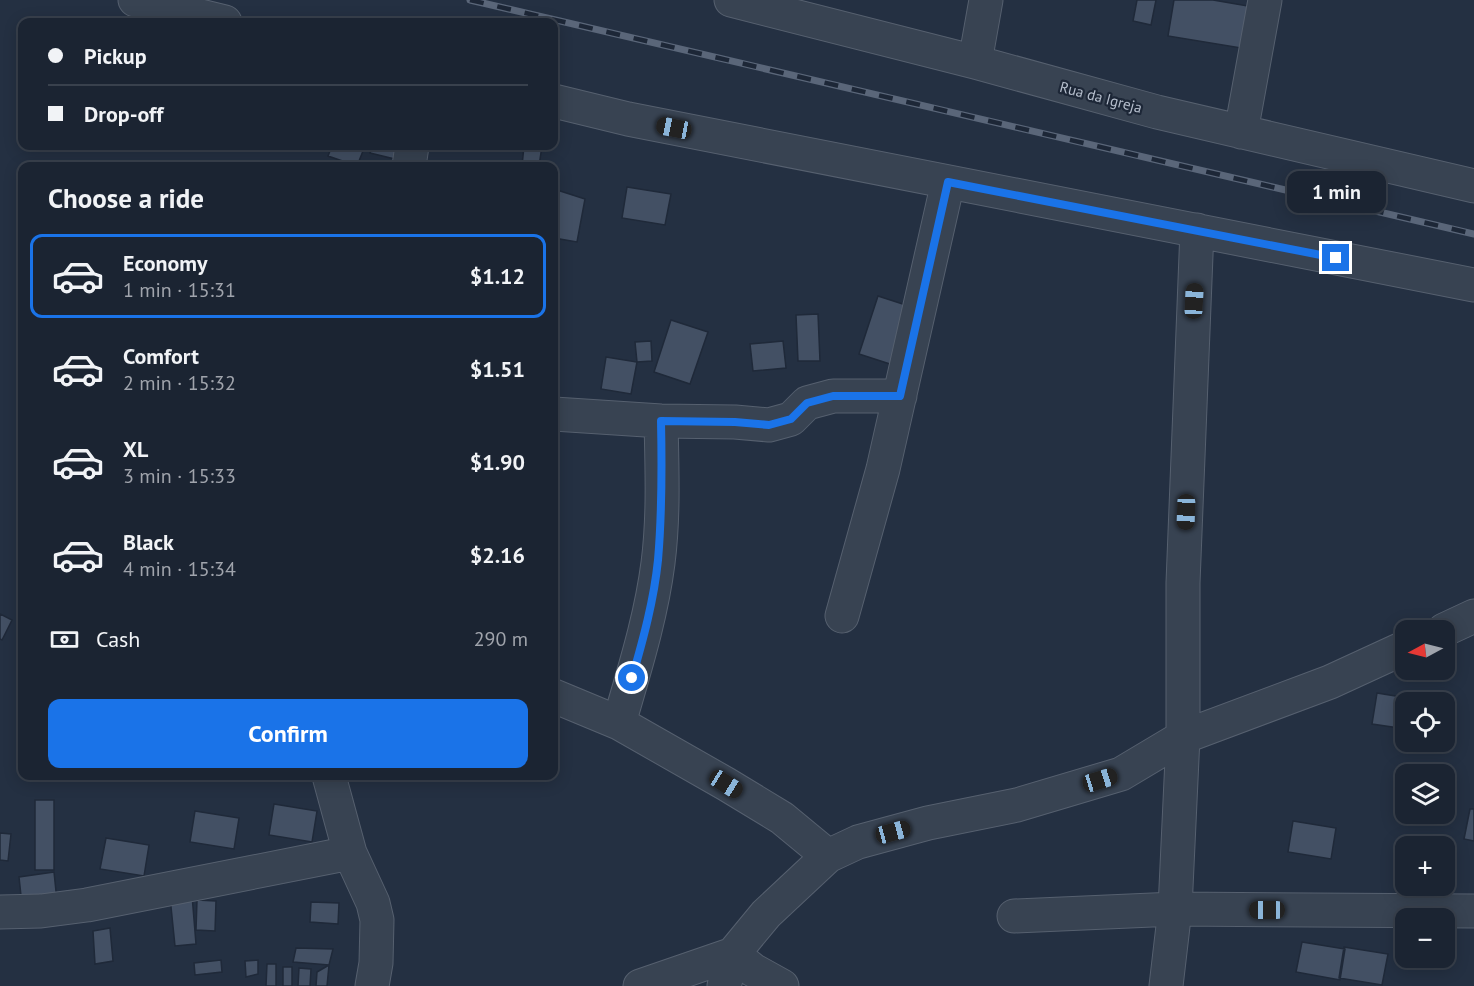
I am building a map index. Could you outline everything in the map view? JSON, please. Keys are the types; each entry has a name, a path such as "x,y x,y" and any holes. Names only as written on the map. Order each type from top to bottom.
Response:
{"street":[{"path":"135,0 209,18"},
{"name":"Rua da Igreja","path":"731,0 975,62 1157,112 1474,186"},
{"path":"975,62 986,0"},
{"path":"1241,132 1265,0"},
{"path":"558,102 628,119 1474,285"},
{"path":"842,616 883,469 948,182"},
{"path":"1166,986 1175,909 1183,737 1183,583 1197,230"},
{"path":"558,414 769,425 791,419 807,403 833,396 900,396"},
{"path":"619,723 645,633 658,563 662,489 661,421"},
{"path":"1455,625 1474,616"},
{"path":"724,986 733,954 766,914 828,856 858,842 928,823 1017,805 1121,774 1183,737 1330,682 1395,652"},
{"path":"558,698 619,723 782,818 828,856"},
{"path":"330,780 350,853 364,882 377,920 376,963 372,986"},
{"path":"0,912 41,911 87,905 350,853"},
{"path":"1014,916 1175,909 1474,911"},
{"path":"640,986 733,954"},
{"path":"733,954 753,970 782,986"}],"building":[{"path":"1137,0 1156,0 1151,25 1133,21"},
{"path":"1174,0 1213,0 1248,6 1241,48 1168,36"},
{"path":"330,150 363,150 359,162 345,162 328,156"},
{"path":"371,150 402,150 399,160 370,153"},
{"path":"524,150 541,150 540,162 522,162"},
{"path":"627,187 671,194 665,225 622,218"},
{"path":"558,190 585,199 577,242 558,239"},
{"path":"878,296 912,307 893,365 859,354"},
{"path":"818,314 820,361 798,361 796,315"},
{"path":"671,320 708,332 690,384 654,372"},
{"path":"651,341 652,361 637,362 635,342"},
{"path":"783,341 786,368 753,371 750,344"},
{"path":"606,357 637,362 631,394 601,389"},
{"path":"0,614 12,620 2,640 0,639"},
{"path":"1377,693 1395,696 1395,727 1372,724"},
{"path":"35,800 54,800 54,870 35,870"},
{"path":"274,804 317,811 312,842 269,835"},
{"path":"1470,809 1474,809 1474,841 1464,839"},
{"path":"195,811 239,818 234,849 190,842"},
{"path":"1293,821 1336,828 1331,859 1288,852"},
{"path":"0,833 11,834 8,861 0,860"},
{"path":"106,838 149,845 144,876 100,869"},
{"path":"54,872 57,901 22,905 19,877"},
{"path":"192,895 196,944 175,946 170,897"},
{"path":"197,900 216,901 215,931 196,930"},
{"path":"311,902 339,903 338,924 310,922"},
{"path":"110,928 113,961 95,964 93,931"},
{"path":"1302,942 1345,949 1340,980 1296,972"},
{"path":"1344,947 1388,954 1382,985 1339,978"},
{"path":"296,948 333,949 329,965 293,962"},
{"path":"221,960 222,972 195,975 194,963"},
{"path":"258,960 258,974 246,977 245,961"},
{"path":"267,964 276,964 276,986 266,986"},
{"path":"329,965 327,986 316,986 317,972"},
{"path":"283,967 292,967 292,986 283,986"},
{"path":"299,968 311,969 310,986 298,986"}],"railway":[{"path":"470,0 547,18"},
{"path":"558,21 1474,234"}],"route":[{"path":"632,678 645,633 658,563 662,489 661,421 769,425 791,419 807,403 833,396 900,396 948,182 1336,258"}]}
